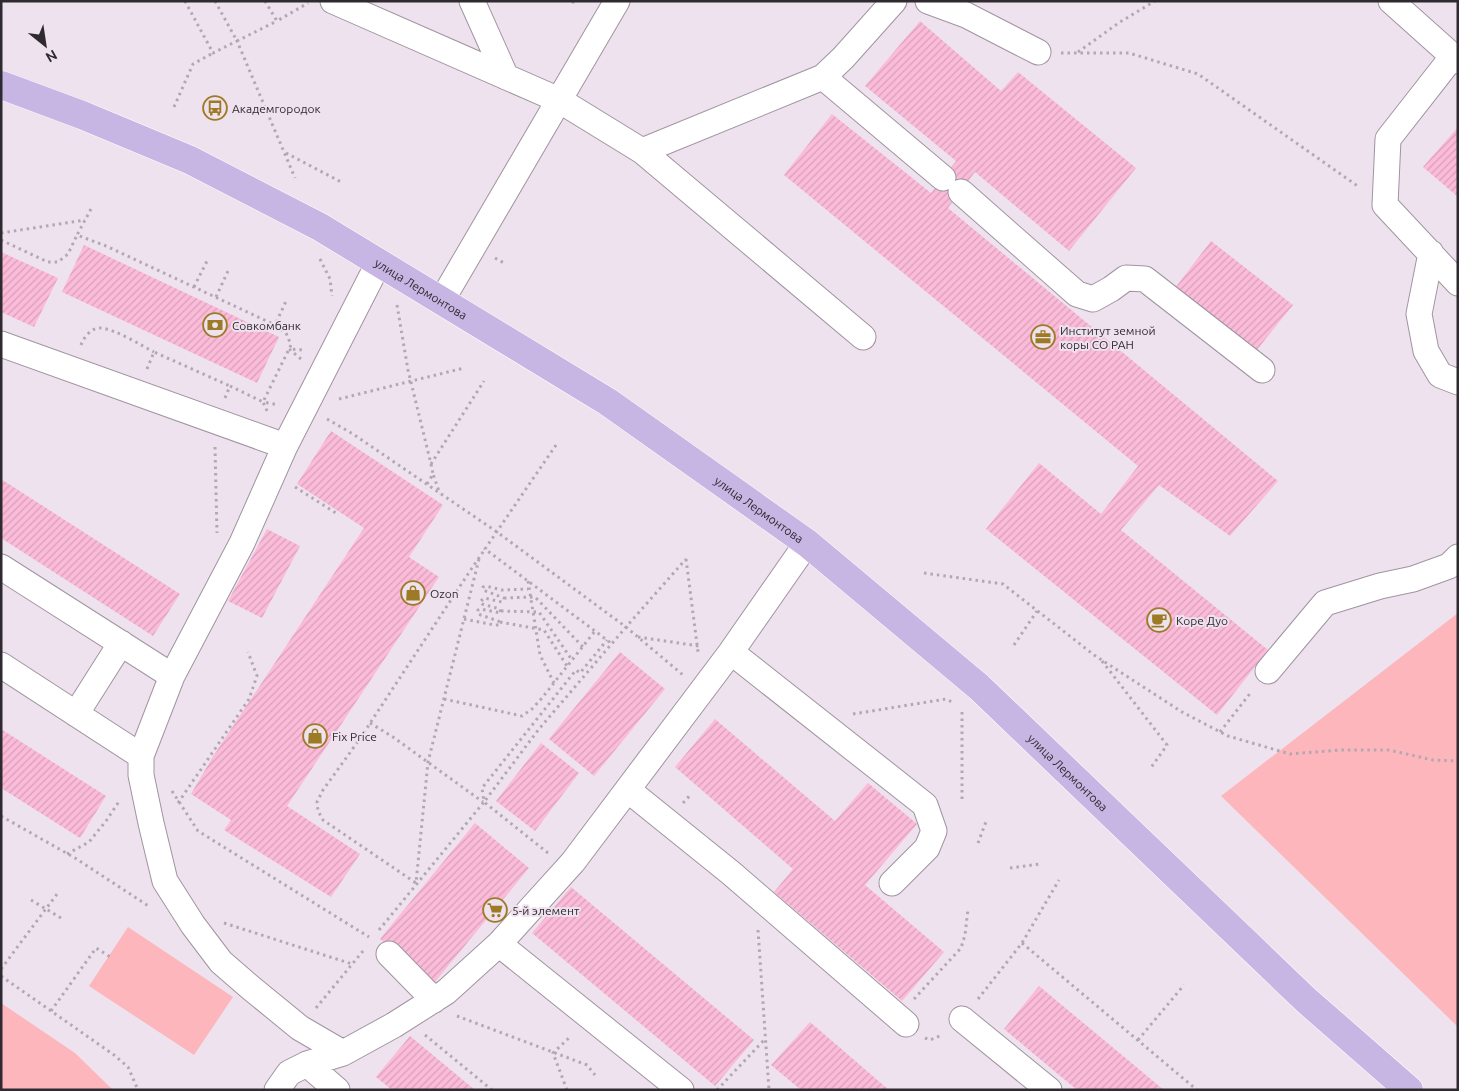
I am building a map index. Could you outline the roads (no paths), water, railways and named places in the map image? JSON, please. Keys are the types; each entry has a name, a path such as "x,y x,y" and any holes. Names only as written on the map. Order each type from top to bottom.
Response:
{"main road":[{"name":"улица Лермонтова","path":"1,85 82,115 190,160 320,227 608,402 807,543 979,687 1306,1000 1409,1090"}],"street":[{"path":"333,1 559,100 642,151 863,337"},
{"path":"472,1 506,77"},
{"path":"442,300 617,1"},
{"path":"642,151 823,77 843,58 894,1"},
{"path":"928,1 966,15 1038,52"},
{"path":"1391,1 1455,59 1388,138 1385,205 1458,283"},
{"path":"823,77 952,185 1077,294 1093,299 1126,278 1144,279 1262,370"},
{"path":"1431,253 1419,314 1426,351 1440,375 1458,382"},
{"path":"343,1053 300,1028 221,962 183,910 165,881 141,766 172,676 242,543 285,446 378,262"},
{"path":"1,344 285,446"},
{"path":"277,1090 289,1073 307,1064 343,1053 434,1000 446,992 498,944 568,868 703,691 807,543"},
{"path":"1268,671 1325,603 1380,586 1413,579 1448,566 1458,558"},
{"path":"1,567 172,676"},
{"path":"76,714 121,643"},
{"path":"731,652 925,804 934,831 927,848 892,883"},
{"path":"1,665 76,714 141,766"},
{"path":"628,790 755,894 902,1021"},
{"path":"376,943 434,1000"},
{"path":"498,944 681,1090"},
{"path":"962,1019 1049,1090"},
{"path":"307,1064 337,1090"}],"place":[{"name":"Академгородок","path":"215,108"},
{"name":"Совкомбанк","path":"215,325"},
{"name":"Институт земной коры СО РАН","path":"1043,337"},
{"name":"Ozon","path":"413,593"},
{"name":"Коре Дуо","path":"1159,620"},
{"name":"Fix Price","path":"315,736"},
{"name":"5-й элемент","path":"495,910"}]}
